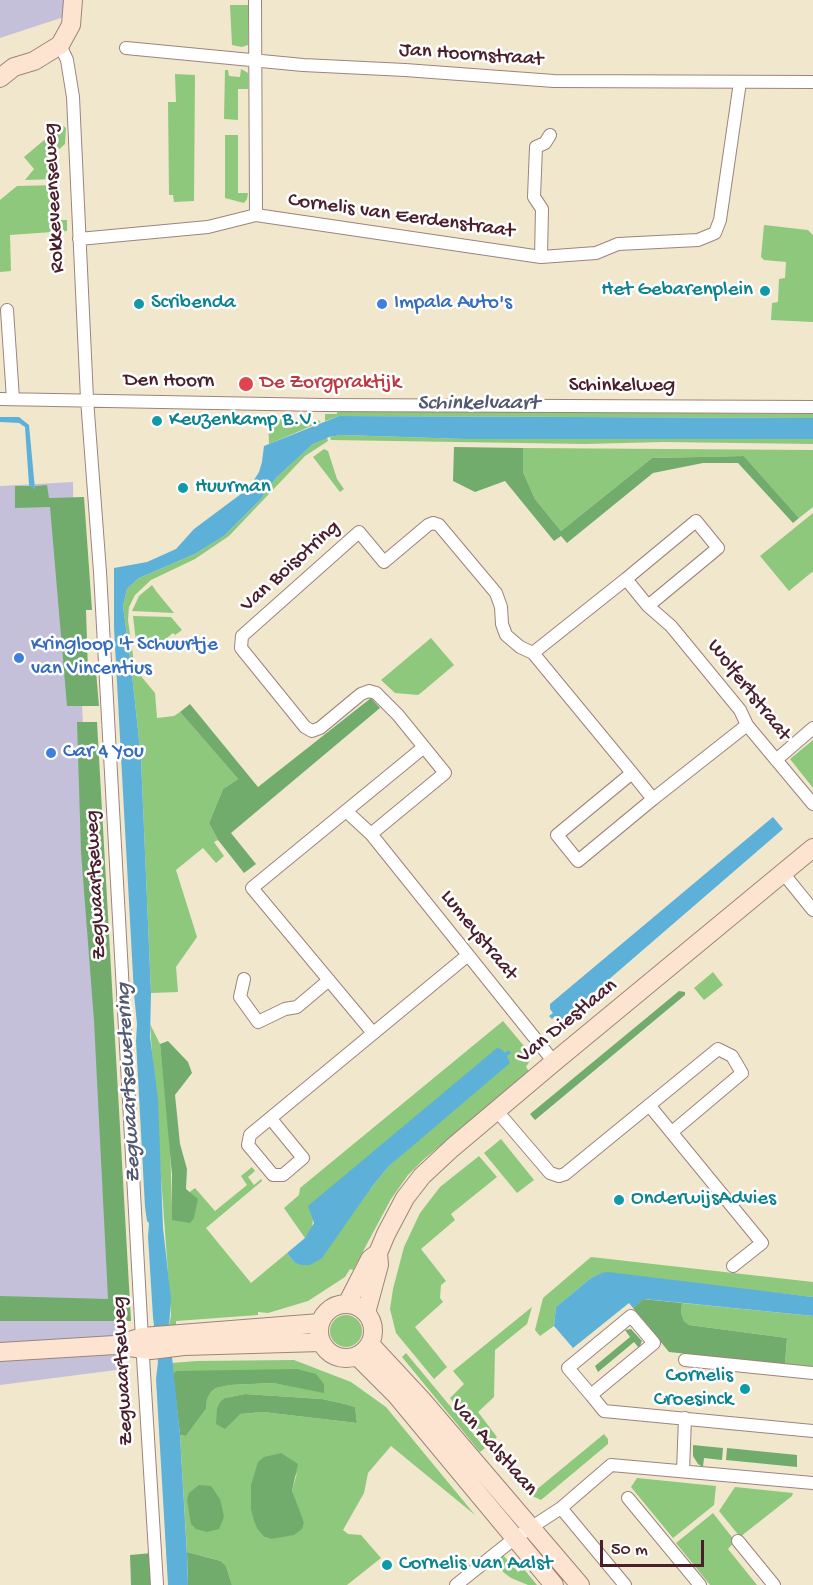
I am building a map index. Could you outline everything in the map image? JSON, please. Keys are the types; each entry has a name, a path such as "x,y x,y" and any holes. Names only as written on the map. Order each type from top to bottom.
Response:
{"street":[{"path":"0,78 14,67 34,61 60,45 71,25 73,0"},
{"path":"255,0 256,215"},
{"name":"Rokkeveenseweg","path":"60,45 67,60 73,97 87,399"},
{"name":"Jan Hoornstraat","path":"126,48 256,61 554,81 813,82"},
{"name":"Cornelis van Eerdenstraat","path":"79,239 208,227 256,215 541,256 596,254 618,244 692,241 715,233 720,220 740,82"},
{"path":"541,256 542,209 534,196 536,147 545,143 550,135"},
{"path":"7,310 14,399"},
{"name":"Den Hoorn","path":"0,399 322,405"},
{"name":"Zegwaartseweg","path":"87,399 146,1343 158,1585"},
{"name":"Schinkelweg","path":"322,405 813,407"},
{"path":"648,606 718,548 696,521 533,653 653,799"},
{"name":"Van Boisotring","path":"371,834 445,773 382,697 376,693 369,691 361,694 320,728 312,731 305,727 241,648 242,636 359,532 384,562 433,523 439,525 496,593 506,635 520,647 533,653"},
{"name":"Wolfertstraat","path":"626,579 648,606 671,626 740,711 747,725 813,804"},
{"path":"632,773 557,835 578,861 747,725"},
{"path":"776,760 813,728"},
{"path":"373,1033 252,888 424,747"},
{"name":"Lumeystraat","path":"346,811 371,834 554,1062"},
{"name":"Van Diestlaan","path":"366,1313 379,1265 378,1253 405,1198 422,1176 554,1062 813,848"},
{"path":"783,873 813,910"},
{"path":"271,1119 303,1158 283,1175 273,1175 248,1145 250,1135 468,955"},
{"path":"244,979 240,997 258,1022 285,1009 297,1007 329,980"},
{"path":"497,1111 550,1173 559,1176 565,1174 718,1049 732,1056 742,1073 672,1132"},
{"path":"649,1105 762,1243 733,1266"},
{"name":"Van Diestlaan","path":"347,1304 370,1259 378,1253"},
{"path":"347,1304 358,1307 366,1313 370,1318 373,1331 363,1350 350,1358 329,1353 320,1332 323,1317 333,1307 347,1304"},
{"path":"591,1395 654,1343 631,1316 568,1368 604,1411 813,1431"},
{"path":"0,1352 320,1332"},
{"name":"Van Aalstlaan","path":"363,1350 422,1400 579,1585"},
{"name":"Van Aalstlaan","path":"363,1350 397,1396 554,1585"},
{"path":"685,1360 813,1373"},
{"path":"683,1471 685,1418"},
{"path":"456,1585 515,1538 561,1508 611,1466 813,1484"},
{"path":"628,1498 700,1585"},
{"path":"561,1508 625,1585"},
{"path":"738,1541 774,1585"}],"shaded area":[{"path":"0,0 67,0 67,16 0,38"},
{"path":"73,482 74,567 100,1016 124,1369 0,1385 0,486"}],"green space":[{"path":"230,5 248,5 248,45 242,47 232,45"},
{"path":"241,69 248,73 248,89 238,89 238,120 224,119 225,70 228,70 229,76 240,77"},
{"path":"175,74 195,75 194,201 174,202 173,195 169,195 168,102 176,102"},
{"path":"62,125 66,128 65,144 55,153 57,179 25,180 34,169 24,157"},
{"path":"225,135 238,135 238,193 248,193 244,203 225,198"},
{"path":"57,185 59,220 67,220 67,231 10,235 11,271 0,272 0,200 17,186"},
{"path":"764,225 808,230 813,235 813,322 771,320 772,303 778,302 779,279 785,278 786,262 764,260 761,257"},
{"path":"337,410 813,414 813,418 339,416 325,421 325,414 337,414"},
{"path":"268,419 318,420 321,422 269,444"},
{"path":"341,435 464,439 813,439 813,444 663,442 585,444 331,440 330,437"},
{"path":"327,437 328,441 305,456 229,536 195,559 151,580 135,595 129,607 128,620 135,669 155,693 157,718 174,716 180,712 238,779 223,789 209,823 218,840 214,842 224,856 216,863 203,848 176,870 197,937 176,967 178,992 151,993 141,758 123,606 127,589 139,578 195,554 224,536 261,499 276,478 313,444"},
{"path":"454,447 523,448 523,472 535,499 561,531 652,458 744,456 799,518 793,523 738,463 703,463 653,473 567,543 561,536 554,541 505,481 475,492 453,481"},
{"path":"523,448 813,450 813,507 799,518 744,456 652,458 561,531 535,499 523,472"},
{"path":"324,449 328,451 337,479 344,489 340,492 313,457"},
{"path":"47,485 49,498 84,497 92,610 86,610 88,671 96,671 99,706 67,706 50,507 15,508 15,486 31,486 35,489 35,486"},
{"path":"813,513 813,573 789,591 760,556"},
{"path":"152,585 174,613 132,611 139,596"},
{"path":"133,616 171,617 182,630 175,635 173,633 157,646 137,650"},
{"path":"431,638 454,665 418,695 395,693 381,680"},
{"path":"371,698 380,708 231,833 256,864 244,873 218,840 209,823 223,789 238,779 180,712 190,704 258,787"},
{"path":"77,722 97,722 131,1321 0,1321 0,1296 108,1299 94,1021 81,852"},
{"path":"813,740 813,788 790,759"},
{"path":"713,972 723,985 704,1000 694,988"},
{"path":"679,991 685,992 685,995 535,1120 530,1114"},
{"path":"503,1021 529,1052 531,1059 526,1067 529,1071 408,1175 391,1199 353,1270 350,1269 345,1277 308,1301 268,1313 258,1312 258,1315 176,1321 176,1325 169,1327 171,1315 150,1024 160,1044 170,1144 172,1205 195,1188 215,1211 247,1185 241,1176 252,1167 255,1171 248,1177 254,1185 261,1179 262,1181 206,1228 251,1283 287,1253 294,1262 371,1188 389,1166 510,1053 313,1218 312,1228 305,1238 284,1208 299,1195 300,1188"},
{"path":"168,1041 188,1062 192,1073 175,1095 180,1144 187,1169 186,1189 198,1199 194,1218 190,1223 172,1220 172,1175 160,1044"},
{"path":"501,1139 534,1180 517,1193 484,1153"},
{"path":"479,1156 497,1177 451,1214 455,1220 421,1249 446,1281 441,1285 440,1298 443,1302 415,1327 447,1367 434,1379 396,1333 390,1309 393,1289 404,1247 420,1213 440,1187"},
{"path":"591,1257 813,1282 813,1297 601,1273 591,1278 556,1307 554,1326 540,1336 535,1330 543,1298"},
{"path":"643,1299 682,1303 681,1313 684,1321 689,1325 787,1338 785,1364 669,1352 633,1308"},
{"path":"682,1303 813,1316 813,1367 785,1364 787,1338 689,1325 684,1321 681,1313"},
{"path":"532,1307 527,1324 495,1350 494,1397 478,1412 497,1437 489,1445 450,1398 464,1384 453,1371"},
{"path":"346,1315 357,1320 362,1331 357,1342 346,1347 335,1342 330,1331 335,1320"},
{"path":"631,1329 642,1341 639,1348 634,1342 598,1372 595,1366 630,1337 625,1330"},
{"path":"406,1353 485,1448 480,1452 402,1357"},
{"path":"294,1360 351,1382 386,1407 475,1515 391,1446 368,1473 364,1493 343,1530 348,1534 361,1535 381,1558 347,1585 232,1585 226,1566 221,1561 187,1552 180,1435 186,1436 206,1409 207,1399 216,1388 273,1383 323,1392 324,1384 177,1371 173,1374 172,1363","holes":["245,1394 322,1399 345,1404 355,1407 357,1423 263,1412 240,1414 225,1398","297,1473 292,1491 304,1522 271,1539 264,1537 258,1530"]},
{"path":"297,1369 316,1374 324,1384 324,1393 273,1383 216,1388 207,1399 206,1409 186,1436 180,1435 173,1374 176,1371"},
{"path":"245,1394 322,1399 345,1404 355,1407 357,1423 263,1412 240,1414 225,1429 216,1424 220,1402 225,1398"},
{"path":"604,1434 608,1439 608,1444 541,1500 530,1495"},
{"path":"693,1445 723,1448 722,1460 704,1458 703,1467 693,1456"},
{"path":"727,1448 797,1455 797,1467 726,1460"},
{"path":"281,1453 298,1464 292,1491 304,1522 302,1529 294,1535 271,1539 264,1537 254,1521 251,1509 251,1485 258,1462 264,1457"},
{"path":"637,1478 716,1486 714,1505 673,1538 631,1487"},
{"path":"199,1485 211,1486 220,1499 224,1517 219,1529 207,1532 196,1529 191,1524 187,1500 189,1493"},
{"path":"735,1487 793,1493 740,1537 719,1511"},
{"path":"713,1513 735,1541 728,1549 757,1585 710,1585 676,1543"},
{"path":"187,1552 221,1561 226,1566 232,1585 188,1585"},
{"path":"152,1553 154,1585 131,1585 130,1555"},
{"path":"502,1554 518,1572 523,1568 537,1585 528,1585 503,1572 499,1561"}],"water":[{"path":"339,416 813,418 813,439 464,439 342,435 329,437 313,444 276,478 261,499 224,536 195,554 139,578 127,589 123,606 141,758 151,993 150,1036 158,1099 163,1228 171,1299 169,1327 180,1435 187,1555 188,1585 168,1585 156,1379 158,1362 153,1317 149,1223 145,1207 114,628 114,568 147,562 176,549 194,529 249,488 259,472 264,446"},
{"path":"0,417 19,417 29,425 35,489 29,485 25,427 19,423 0,422"},
{"path":"773,817 783,829 563,1019 555,1016 552,1019 549,1016 553,1013 550,1004"},
{"path":"497,1048 505,1053 508,1050 511,1053 507,1056 510,1063 389,1166 322,1258 310,1265 294,1262 287,1253 305,1238 314,1223 308,1206"},
{"path":"608,1272 813,1297 813,1316 644,1299 633,1308 629,1303 573,1348 554,1326 556,1307 591,1278"}],"place":[{"name":"Het Gebarenplein","path":"765,291"},
{"name":"Scribenda","path":"139,304"},
{"name":"Impala Auto's","path":"382,304"},
{"name":"De Zorgpraktijk","path":"246,384"},
{"name":"Keuzenkamp B.V.","path":"157,421"},
{"name":"Huurman","path":"183,488"},
{"name":"Kringloop 't Schuurtje van Vincentius","path":"19,658"},
{"name":"Car 4 You","path":"51,753"},
{"name":"OnderwijsAdvies","path":"619,1200"},
{"name":"Cornelis Croesinck","path":"745,1389"},
{"name":"Cornelis van Aalst","path":"387,1565"}],"water label":[{"name":"Schinkelvaart","path":"478,405"},
{"name":"Zegwaartsewetering","path":"130,1083"}]}
